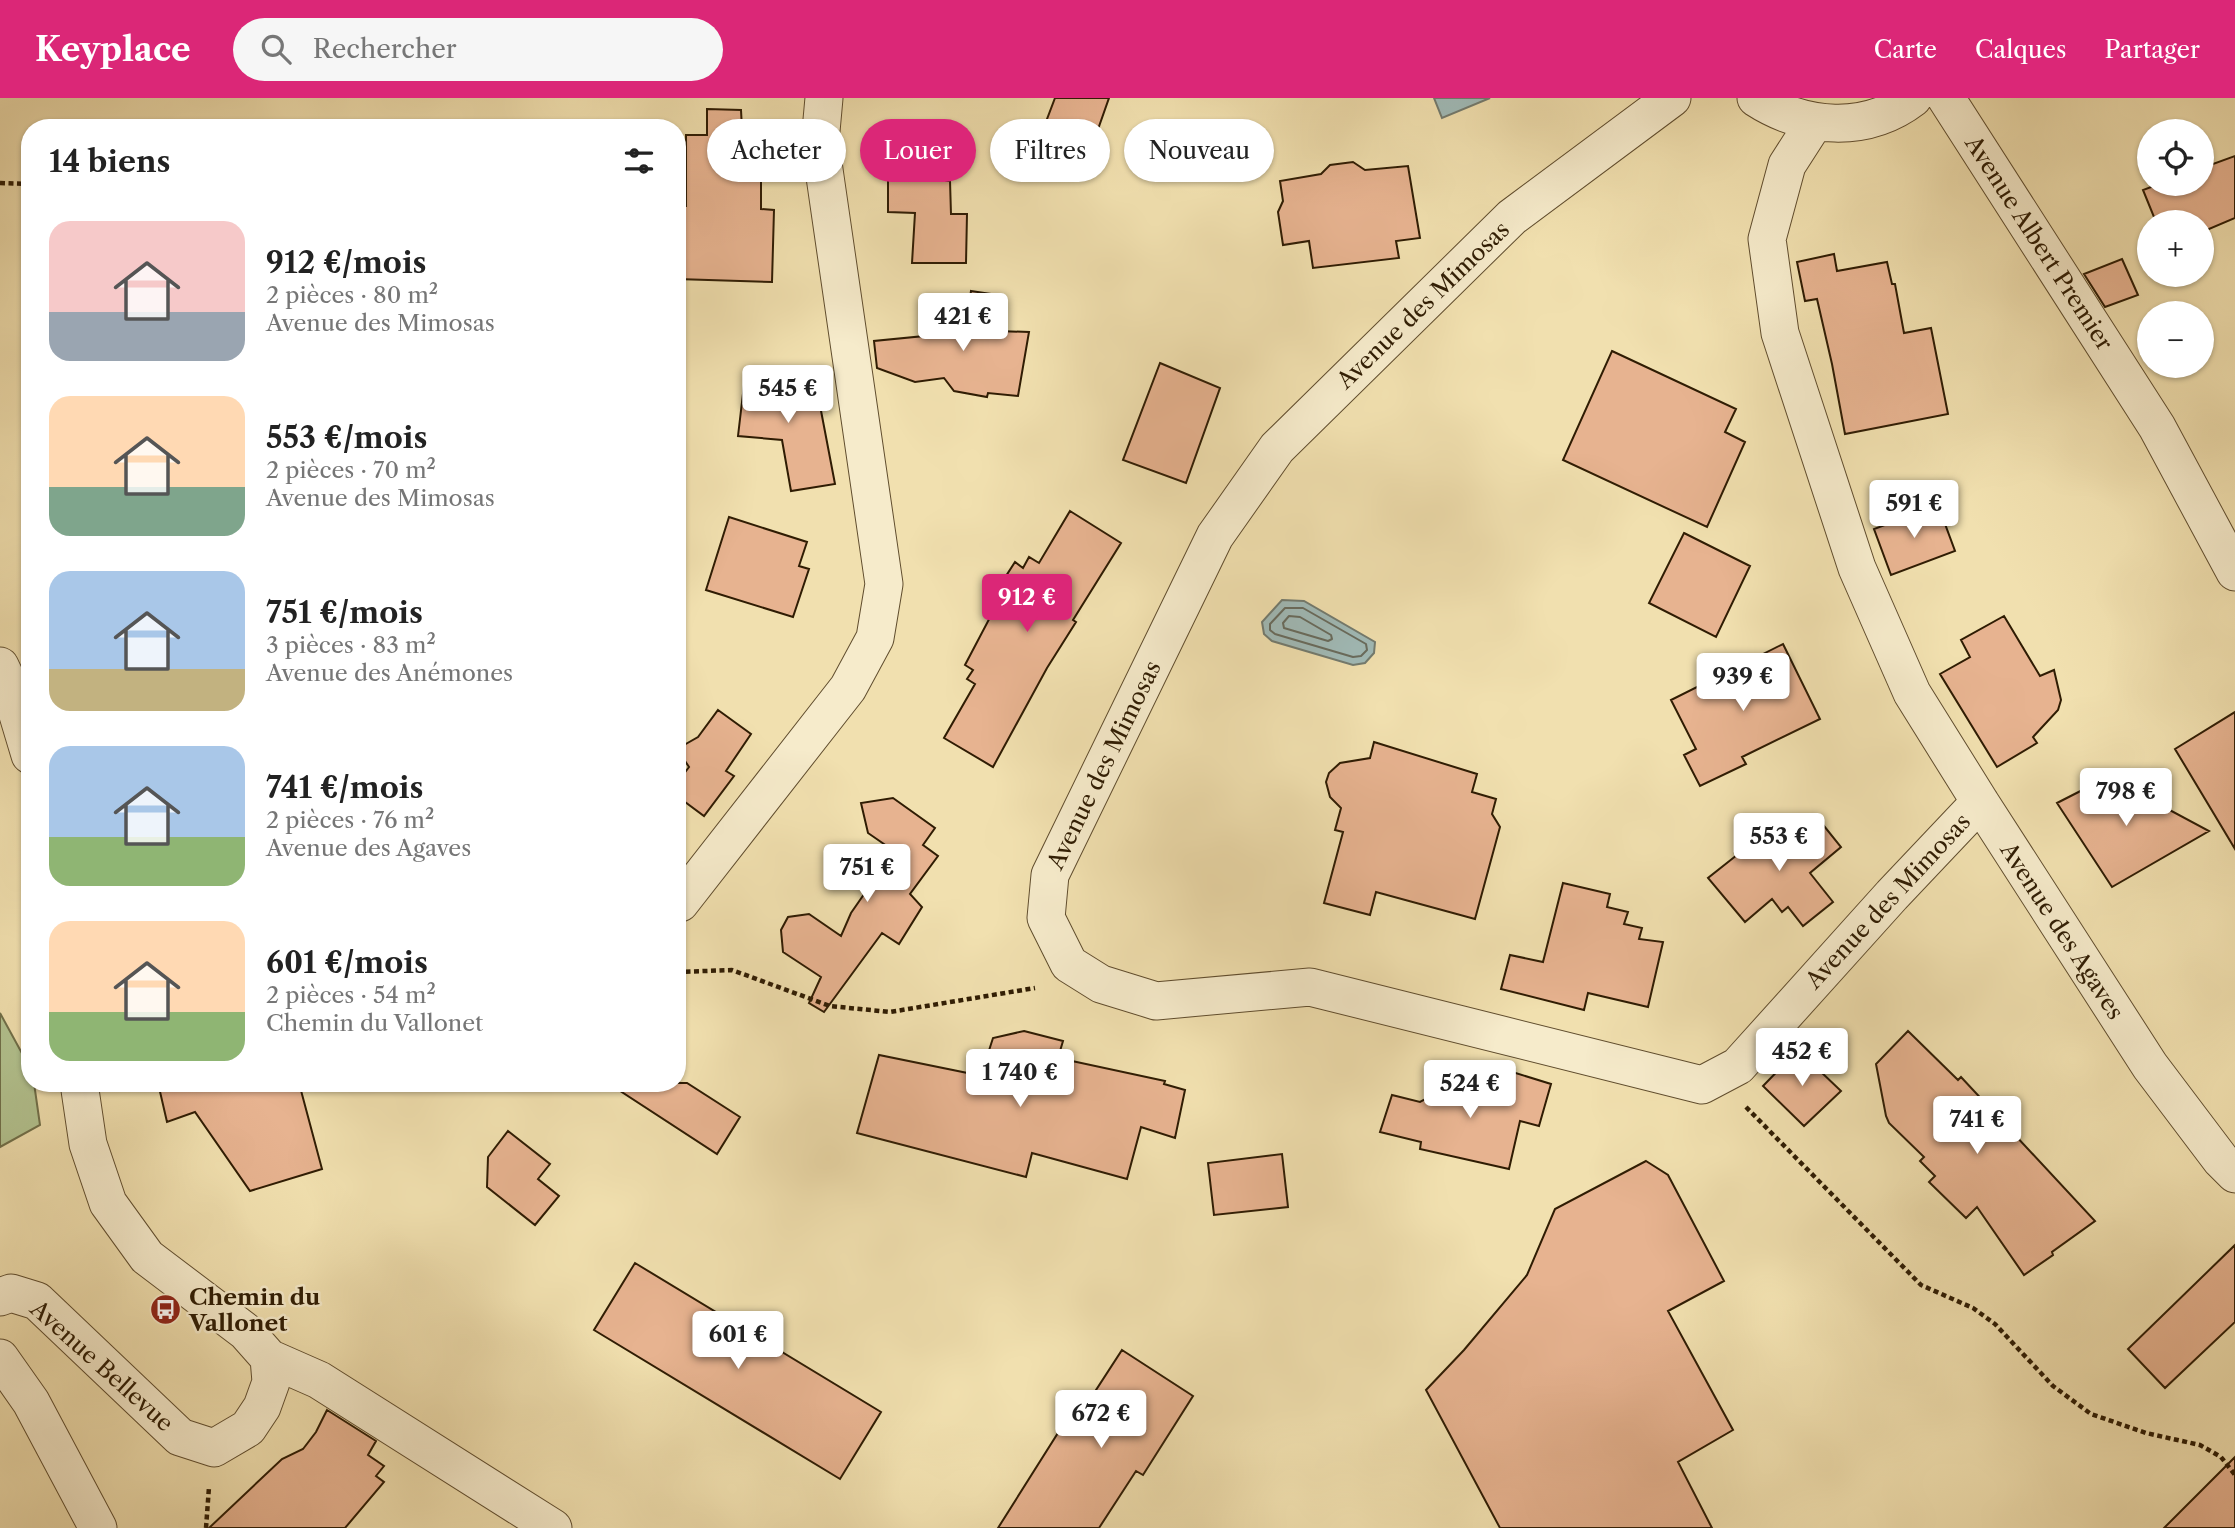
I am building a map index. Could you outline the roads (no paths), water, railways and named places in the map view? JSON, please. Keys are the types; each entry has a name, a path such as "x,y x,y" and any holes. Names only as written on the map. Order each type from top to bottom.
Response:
{"street":[{"path":"686,895 848,688 875,638 884,584 820,142 824,98"},
{"name":"Avenue des Mimosas","path":"1672,98 1513,217 1277,448 1215,536 1050,875 1046,918 1069,964 1101,984 1156,1001 1310,987 1702,1085 1738,1066 1980,802"},
{"path":"1756,98 1777,112 1814,123 1858,122 1900,108 1913,98"},
{"name":"Avenue Albert Premier","path":"1946,98 2157,427 2235,572"},
{"name":"Avenue des Agaves","path":"1814,123 1787,164 1767,239 1780,333 1857,568 1912,693 2150,1066 2221,1160 2235,1174"},
{"path":"0,666 9,685 21,725"},
{"path":"80,1092 88,1144 108,1203 147,1257 246,1332 269,1358 319,1380 553,1528"},
{"name":"Avenue Bellevue","path":"0,1297 11,1293 37,1301 180,1437 214,1448 248,1428 262,1407 271,1382 269,1358"},
{"path":"0,1358 31,1402 98,1528"}],"water":[{"path":"1434,98 1490,98 1442,118"},
{"path":"1282,600 1304,601 1375,642 1374,653 1365,663 1353,665 1272,641 1264,634 1262,622"}],"place":[{"name":"Chemin du Vallonet","path":"166,1310"}]}
